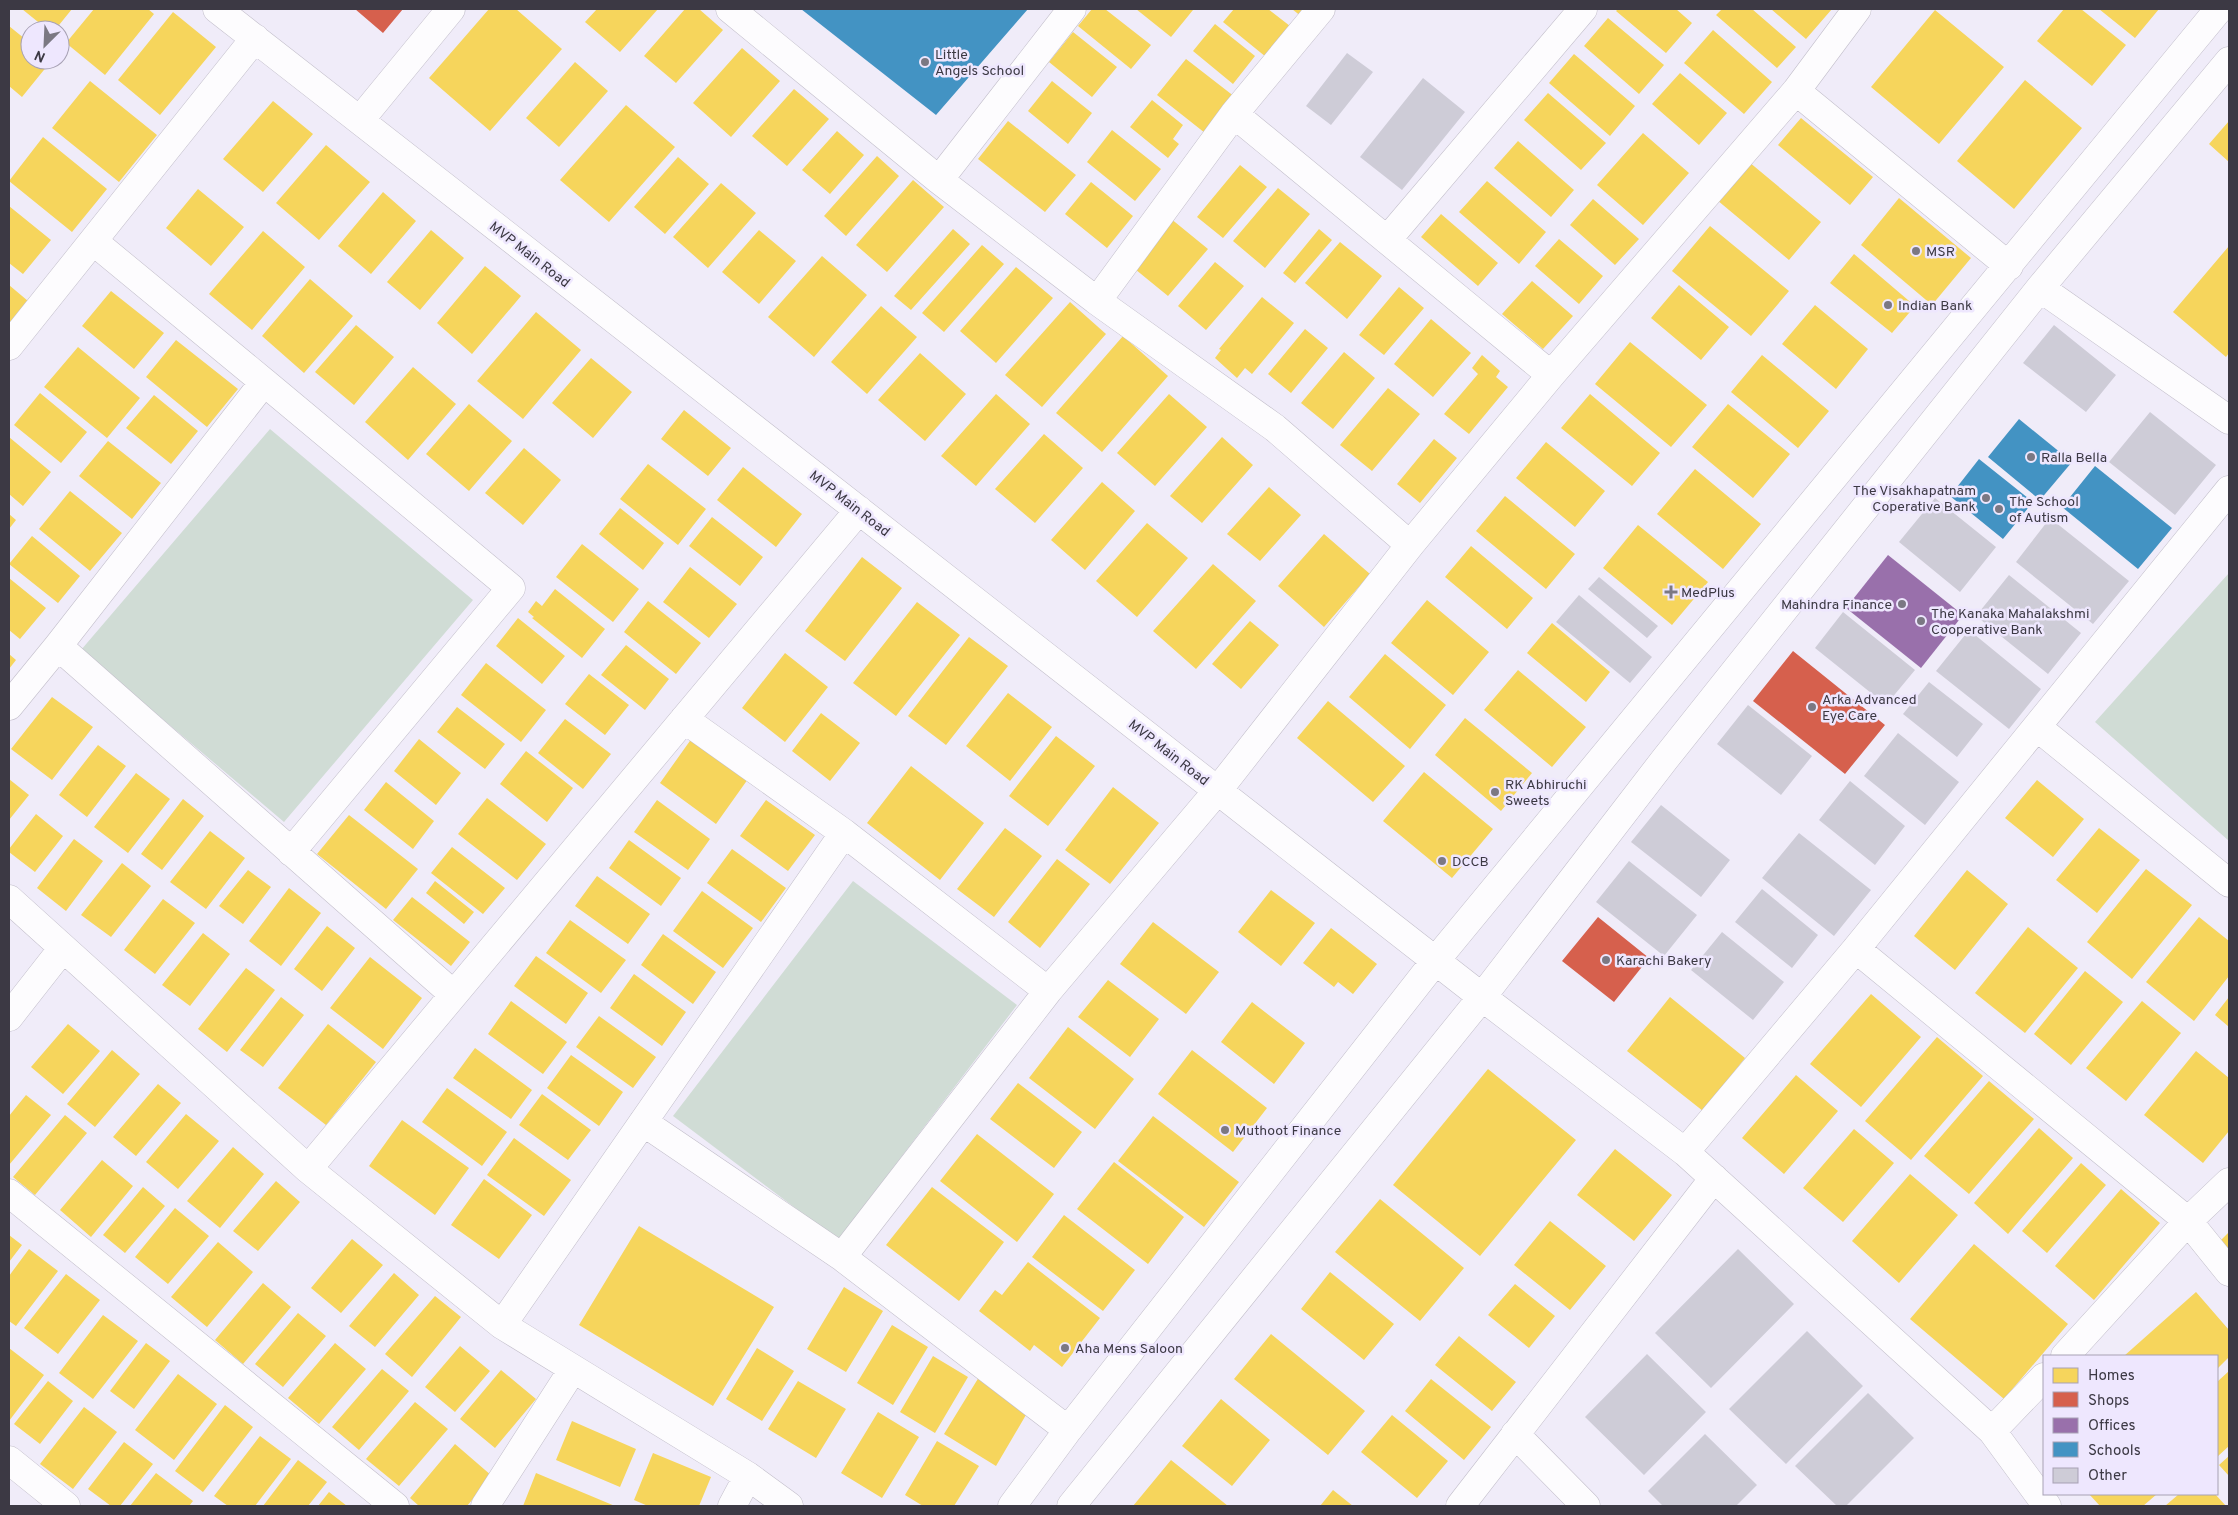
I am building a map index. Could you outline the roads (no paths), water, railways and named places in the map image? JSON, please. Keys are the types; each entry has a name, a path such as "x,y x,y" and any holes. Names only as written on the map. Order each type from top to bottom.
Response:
{"street":[{"name":"MVP Main Road","path":"217,9 1482,997 1686,1152 1992,1431 2047,1506"},
{"path":"360,120 451,9"},
{"path":"730,9 938,180 1097,301 1275,428 1410,546"},
{"path":"938,180 1072,9"},
{"path":"1097,301 1234,114 1321,9"},
{"path":"1387,240 1583,9"},
{"path":"842,1258 1048,991 1218,790 1410,546 1550,375 1796,91 1857,9"},
{"path":"1012,1506 1068,1430 1436,960 2219,9"},
{"path":"9,346 255,38"},
{"path":"1071,1506 1482,997 1665,758 2040,288 2229,61"},
{"path":"1796,91 2009,266"},
{"path":"1234,114 1550,375"},
{"path":"93,241 511,588 291,852"},
{"path":"2040,288 2229,420"},
{"path":"9,706 264,382"},
{"path":"1686,1152 1856,949 2229,490"},
{"path":"308,1169 859,510"},
{"path":"58,646 454,994"},
{"path":"684,719 844,833 1048,991"},
{"path":"2036,727 2229,883"},
{"path":"502,1325 844,833"},
{"path":"9,899 308,1169 502,1325 748,1476 789,1506"},
{"path":"9,1017 63,948"},
{"path":"1856,949 2188,1221 2229,1272"},
{"path":"643,1122 842,1258 1068,1430"},
{"path":"1460,1506 1714,1178"},
{"path":"2066,1355 2188,1221 2229,1182"},
{"path":"9,1193 395,1506"},
{"path":"486,1506 574,1369"},
{"path":"1992,1431 2043,1378"},
{"path":"1515,1434 1586,1506"},
{"path":"9,1460 66,1506"},
{"path":"732,1506 748,1476"}],"place":[{"name":"Little Angels School","path":"925,62"},
{"name":"MSR","path":"1916,251"},
{"name":"Indian Bank","path":"1888,305"},
{"name":"Ralla Bella","path":"2031,457"},
{"name":"The Visakhapatnam Coperative Bank","path":"1986,498"},
{"name":"The School of Autism","path":"1999,509"},
{"name":"MedPlus","path":"1671,592"},
{"name":"Mahindra Finance","path":"1902,604"},
{"name":"The Kanaka Mahalakshmi Cooperative Bank","path":"1921,621"},
{"name":"Arka Advanced Eye Care","path":"1812,707"},
{"name":"RK Abhiruchi Sweets","path":"1495,792"},
{"name":"DCCB","path":"1442,861"},
{"name":"Karachi Bakery","path":"1606,960"},
{"name":"Muthoot Finance","path":"1225,1130"},
{"name":"Aha Mens Saloon","path":"1065,1348"}]}
